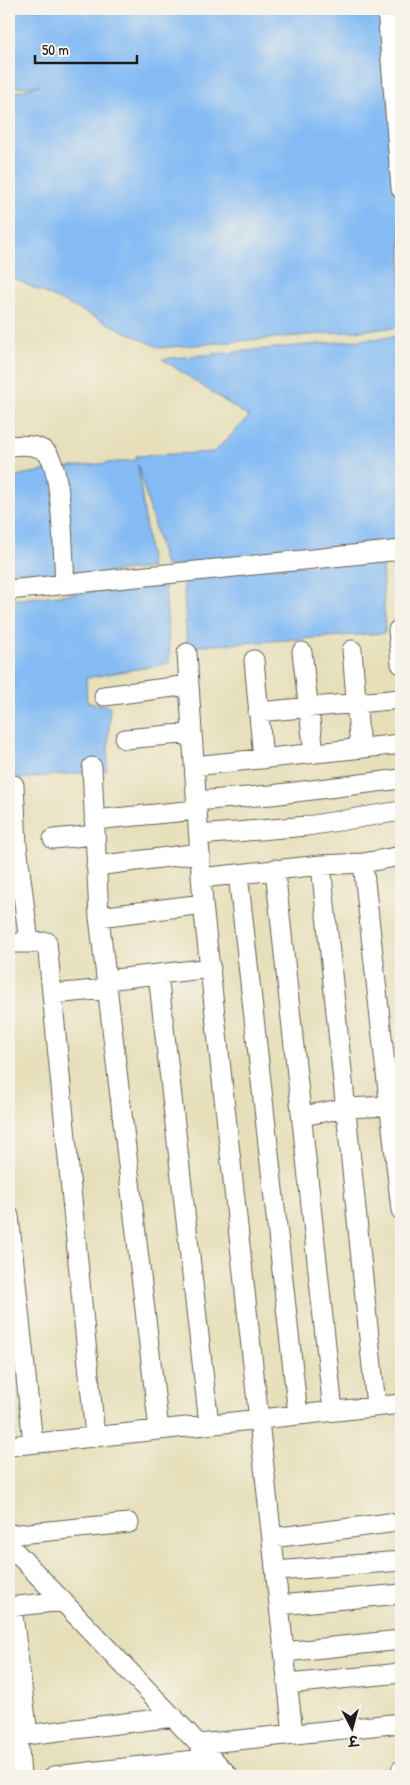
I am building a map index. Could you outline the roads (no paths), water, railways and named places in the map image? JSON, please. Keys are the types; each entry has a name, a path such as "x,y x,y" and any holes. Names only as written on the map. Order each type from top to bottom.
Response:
{"street":[{"path":"387,9 401,189"},
{"path":"9,446 36,447 46,452 56,469 65,584"},
{"path":"9,590 401,550"},
{"path":"398,630 401,664"},
{"path":"352,650 360,748"},
{"path":"302,652 314,753"},
{"path":"187,653 203,904 293,1734"},
{"path":"254,660 264,759"},
{"path":"104,696 189,685"},
{"path":"258,712 401,698"},
{"path":"124,739 192,733"},
{"path":"194,766 401,744"},
{"path":"92,767 99,917 159,1430"},
{"path":"53,839 94,827 197,805 401,779"},
{"path":"14,785 17,845 29,943"},
{"path":"96,866 199,844 401,811"},
{"path":"201,878 276,869 363,863 401,856"},
{"path":"363,863 396,1104 401,1210"},
{"path":"321,865 376,1406"},
{"path":"276,869 333,1411"},
{"path":"238,874 298,1415"},
{"path":"99,917 203,904"},
{"path":"9,943 47,942 95,1436"},
{"path":"52,994 158,974 211,968"},
{"path":"158,974 209,1424"},
{"path":"302,1116 346,1108 396,1104"},
{"path":"9,1216 33,1443"},
{"path":"9,1446 401,1404"},
{"path":"9,1535 129,1523"},
{"path":"272,1538 389,1523"},
{"path":"12,1551 63,1601 229,1776"},
{"path":"276,1571 401,1561"},
{"path":"280,1606 401,1594"},
{"path":"20,1776 11,1607 63,1601"},
{"path":"284,1652 401,1640"},
{"path":"288,1684 401,1673"},
{"path":"18,1736 174,1717"},
{"path":"199,1744 401,1723"},
{"path":"54,1776 212,1758"},
{"path":"400,1776 401,1770"}],"water":[{"path":"9,9 384,9 401,184 401,327 160,348 9,276 9,94 39,85 9,88"},
{"path":"392,9 401,9 401,72"},
{"path":"401,336 401,553 165,566 138,465 151,568 9,583 9,477 53,469 136,460 136,456 214,452 249,417 162,359"},
{"path":"382,560 385,633 187,647 183,574"},
{"path":"165,585 170,663 86,678 87,702 110,706 107,770 9,780 9,600"}]}
